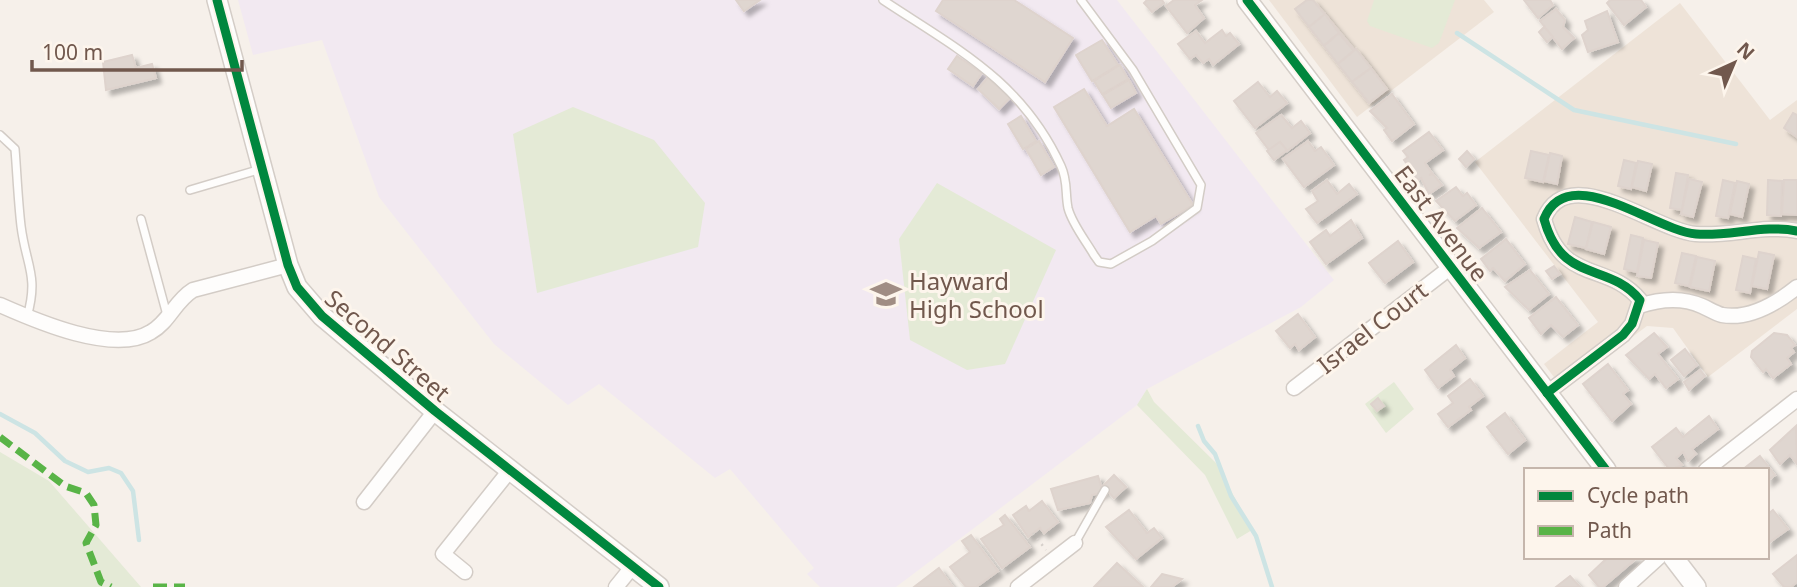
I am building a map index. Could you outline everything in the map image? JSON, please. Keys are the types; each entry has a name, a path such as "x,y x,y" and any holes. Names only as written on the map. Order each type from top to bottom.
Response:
{"street":[{"name":"Second Street","path":"218,0 288,265 297,287 322,316 435,411 659,587"},
{"name":"East Avenue","path":"1247,0 1604,468"},
{"path":"1547,393 1623,335 1640,300 1631,289 1577,268 1555,247 1544,219 1549,206 1562,197 1577,194 1629,208 1674,230 1692,234 1726,236 1797,231"},
{"path":"0,305 27,317 110,341 139,337 151,332 183,296 193,290 288,265"},
{"name":"Israel Court","path":"1294,388 1451,267"},
{"path":"1639,306 1671,300 1688,301 1723,315 1743,314 1764,309 1797,287"},
{"path":"1709,468 1797,399"},
{"path":"364,502 435,411"},
{"path":"464,572 443,555 510,470"},
{"path":"1018,587 1075,543"},
{"path":"1626,587 1657,559"},
{"path":"1675,559 1696,587"},
{"path":"616,587 633,566"}],"lane":[{"path":"883,0 980,64 1008,86 1060,163 1067,181 1068,209 1094,255 1099,262 1111,264 1152,242 1197,208 1201,185 1133,70 1081,0"},
{"path":"0,135 15,149 21,224 34,291 27,317"},
{"path":"190,190 262,169"},
{"path":"141,219 168,316"},
{"path":"1075,543 1105,490"}],"path":[{"path":"1033,533 1047,551"}],"shaded area":[{"name":"Hayward High School","path":"238,0 1117,0 1334,280 1301,307 1147,389 1137,405 896,587 820,587 807,574 814,568 730,469 715,478 599,384 568,405 494,344 379,197 322,40 253,55"},
{"path":"1269,0 1484,0 1494,12 1357,117"},
{"path":"1680,3 1770,120 1797,100 1797,309 1708,377 1673,328 1647,326 1563,389 1544,364 1598,322 1475,162"}],"green space":[{"path":"1374,0 1455,0 1439,43 1432,48 1370,26 1367,21"},
{"path":"573,107 654,140 705,203 698,247 537,293 513,134"},
{"path":"937,183 1056,250 1005,364 967,370 910,340 899,239"},
{"path":"1394,382 1414,409 1386,433 1365,404"},
{"path":"1147,389 1154,402 1216,463 1252,530 1237,539 1205,475 1137,405"},
{"path":"0,452 49,481 141,587 0,587"}],"building":[{"path":"736,0 760,0 744,11"},
{"path":"943,0 1014,0 1073,38 1045,82 936,11"},
{"path":"1147,0 1162,0 1164,3 1152,12 1144,3"},
{"path":"1174,0 1202,0 1195,5 1204,18 1187,33 1166,6"},
{"path":"1307,0 1313,0 1387,89 1369,103 1295,9"},
{"path":"1524,0 1550,0 1553,5 1538,18"},
{"path":"1610,0 1641,0 1646,7 1624,25 1607,3"},
{"path":"1556,9 1565,20 1563,27 1574,38 1562,49 1540,21"},
{"path":"1607,11 1618,42 1588,52 1582,35 1588,30 1585,21"},
{"path":"1325,14 1339,33 1324,46 1309,27"},
{"path":"1544,27 1553,37 1547,42 1539,32"},
{"path":"1222,30 1226,36 1230,33 1239,44 1213,65 1209,59 1203,63 1196,55 1190,59 1178,44 1196,31 1205,43"},
{"path":"1339,33 1354,51 1338,64 1324,46"},
{"path":"1102,40 1118,65 1092,81 1076,55"},
{"path":"1356,49 1371,68 1352,82 1338,64"},
{"path":"132,55 136,68 152,64 156,78 106,90 103,62"},
{"path":"957,56 982,73 973,86 948,69"},
{"path":"1120,65 1128,79 1102,94 1094,81"},
{"path":"1371,68 1387,89 1369,103 1352,82"},
{"path":"988,77 1010,98 999,109 978,89"},
{"path":"1129,80 1136,93 1111,108 1103,95"},
{"path":"1258,82 1270,97 1277,91 1287,103 1255,128 1234,101"},
{"path":"1084,89 1107,126 1134,109 1193,205 1161,224 1156,216 1130,232 1054,107"},
{"path":"1392,94 1414,124 1392,141 1384,130 1387,128 1370,111"},
{"path":"1793,113 1797,115 1797,137 1784,128"},
{"path":"1281,115 1292,128 1301,121 1310,133 1287,151 1280,142 1269,150 1256,133"},
{"path":"1021,116 1036,141 1023,149 1008,124"},
{"path":"1429,132 1443,150 1425,163 1432,173 1429,175 1433,174 1442,185 1429,194 1421,178 1418,180 1404,160 1408,157 1403,151"},
{"path":"1039,141 1054,167 1041,175 1026,149"},
{"path":"1308,141 1315,151 1321,147 1334,165 1304,187 1283,159"},
{"path":"1280,142 1287,150 1274,160 1267,151"},
{"path":"1467,151 1474,159 1466,167 1459,159"},
{"path":"1531,151 1549,155 1543,182 1525,178"},
{"path":"1550,153 1562,156 1557,184 1544,181"},
{"path":"1624,160 1636,163 1631,189 1618,186"},
{"path":"1638,161 1652,164 1646,191 1632,187"},
{"path":"1676,173 1688,175 1682,210 1670,208"},
{"path":"1689,179 1702,182 1693,217 1681,214"},
{"path":"1327,180 1337,194 1349,184 1357,194 1317,223 1306,209 1318,201 1312,191"},
{"path":"1723,180 1735,183 1728,218 1716,216"},
{"path":"1768,180 1782,181 1781,216 1767,215"},
{"path":"1784,180 1797,180 1797,215 1782,214"},
{"path":"1737,181 1749,184 1742,217 1730,214"},
{"path":"1456,187 1463,196 1467,193 1476,205 1455,221 1436,201"},
{"path":"1482,208 1501,232 1479,248 1457,228"},
{"path":"1575,217 1592,222 1586,248 1568,244"},
{"path":"1351,220 1362,238 1326,264 1310,242 1326,230 1330,236"},
{"path":"1593,222 1611,227 1604,254 1586,249"},
{"path":"1631,235 1643,238 1637,272 1624,269"},
{"path":"1506,239 1525,264 1505,281 1493,268 1490,271 1481,259"},
{"path":"1644,240 1658,243 1651,278 1637,276"},
{"path":"1398,241 1413,262 1385,283 1369,263"},
{"path":"1759,252 1774,255 1767,289 1752,286"},
{"path":"1682,253 1696,256 1689,286 1675,283"},
{"path":"1743,256 1756,259 1750,293 1736,290"},
{"path":"1697,257 1715,261 1709,291 1690,287"},
{"path":"1554,266 1560,274 1552,279 1546,271"},
{"path":"1530,270 1549,294 1529,310 1505,287"},
{"path":"1556,297 1578,325 1563,337 1551,325 1541,334 1529,318"},
{"path":"1298,314 1315,337 1299,350 1295,344 1290,348 1276,331"},
{"path":"1654,333 1667,347 1658,354 1678,379 1666,388 1655,374 1649,379 1626,355"},
{"path":"1774,333 1787,335 1795,345 1791,348 1794,352 1787,358 1791,364 1773,378 1766,369 1763,372 1751,357 1752,351"},
{"path":"1456,345 1465,358 1450,370 1454,376 1438,388 1425,370"},
{"path":"1685,349 1697,365 1684,376 1671,360"},
{"path":"1608,364 1628,390 1623,394 1631,404 1612,421 1583,384"},
{"path":"1700,370 1705,376 1689,390 1684,382"},
{"path":"1470,379 1483,396 1469,407 1471,410 1448,427 1438,414 1453,403 1448,396"},
{"path":"1378,398 1384,406 1377,411 1371,404"},
{"path":"1505,413 1525,440 1508,454 1487,427"},
{"path":"1709,416 1718,429 1692,449 1696,454 1688,461 1683,452 1676,458 1682,465 1668,468 1652,447 1676,428 1683,437"},
{"path":"1796,426 1797,464 1790,455 1780,464 1770,450"},
{"path":"1760,456 1775,475 1769,480 1769,468 1745,468"},
{"path":"1114,475 1126,487 1114,498 1103,486"},
{"path":"1098,476 1103,492 1092,495 1090,503 1058,510 1051,489"},
{"path":"1042,501 1058,522 1044,533 1040,528 1028,537 1013,515 1026,506 1029,511"},
{"path":"1129,510 1147,533 1154,528 1162,538 1136,559 1106,527"},
{"path":"1773,510 1788,529 1769,543 1769,513"},
{"path":"1005,515 1030,547 1002,568 981,539 1004,525 1000,519"},
{"path":"971,535 998,571 976,587 966,587 950,567 970,552 962,541"},
{"path":"1797,555 1797,582 1791,587 1784,587 1773,574"},
{"path":"1606,559 1636,559 1603,587 1599,587 1589,575"},
{"path":"1117,563 1143,587 1094,587"},
{"path":"939,568 953,587 914,587"},
{"path":"1162,574 1182,579 1172,587 1151,587"},
{"path":"1570,576 1580,587 1556,587"}],"waterway":[{"path":"1457,33 1574,110 1736,144"},
{"path":"0,414 35,433 65,461 88,472 109,468 121,473 133,491 139,540"},
{"path":"1198,426 1204,441 1215,454 1231,496 1256,536 1272,587"}],"marked path":[{"path":"0,437 65,486 86,493 94,505 96,525 86,543 101,582 111,587"},
{"path":"153,587 185,587"}],"cycle path":[{"path":"217,0 288,265 297,287 322,316 435,411 659,587"},
{"path":"1247,0 1604,468"},
{"path":"1547,393 1623,335 1632,324 1640,300 1614,280 1587,270 1562,254 1552,240 1544,219 1556,202 1572,196 1592,197 1696,234 1772,229 1797,231"}],"place":[{"name":"Hayward High School","path":"886,294"}]}
